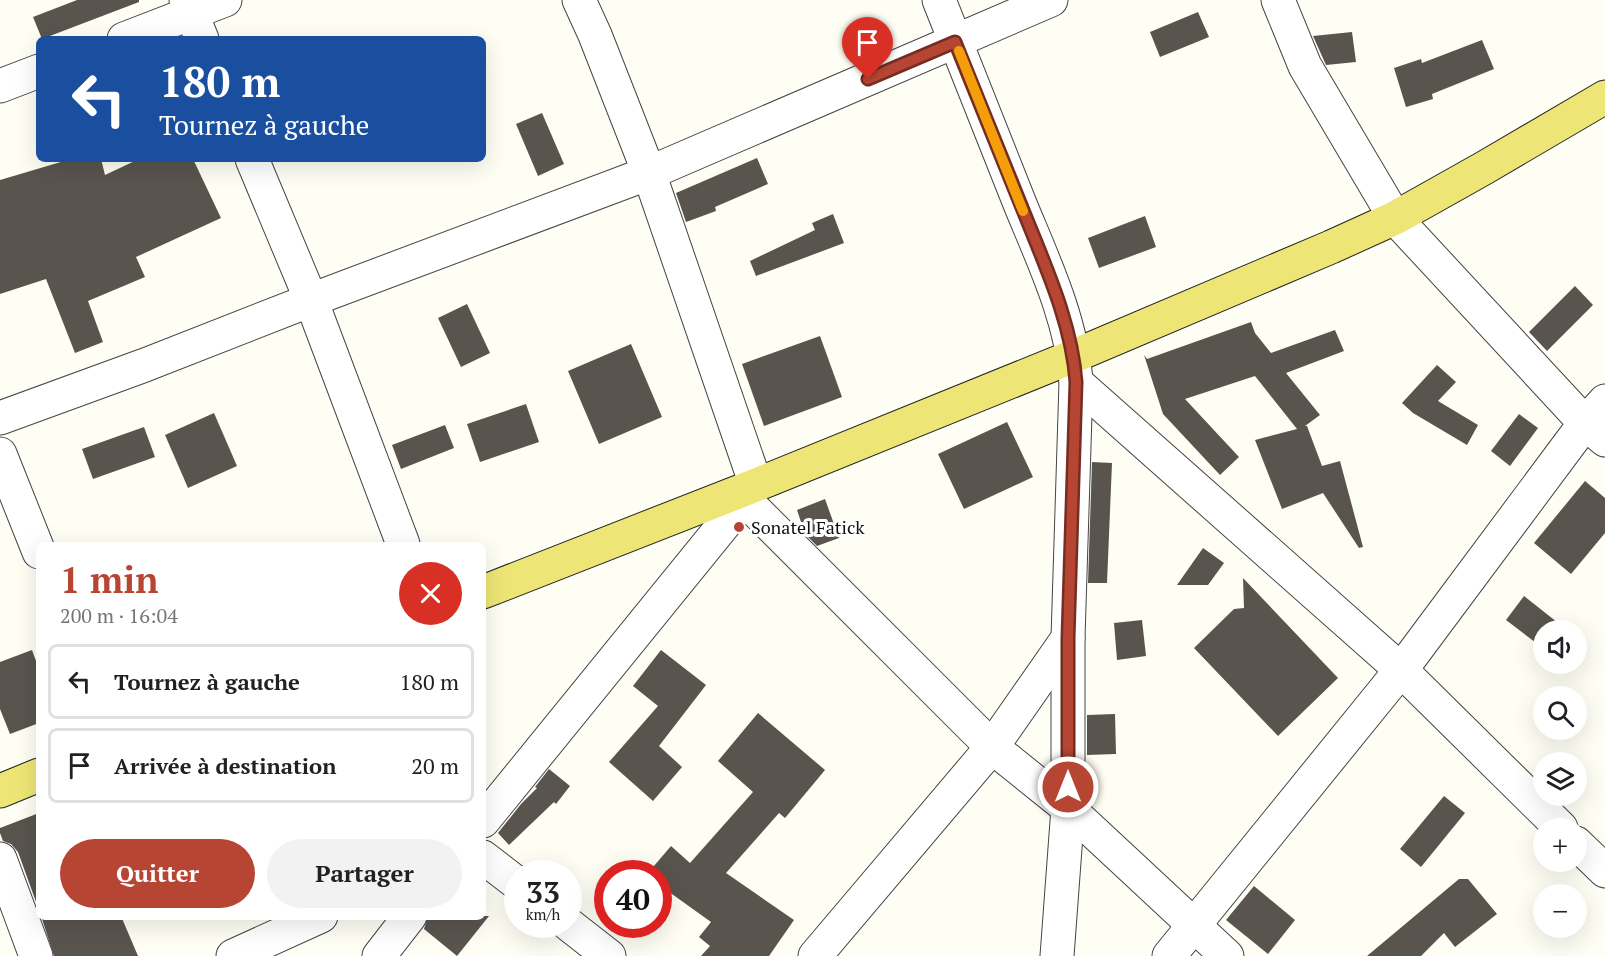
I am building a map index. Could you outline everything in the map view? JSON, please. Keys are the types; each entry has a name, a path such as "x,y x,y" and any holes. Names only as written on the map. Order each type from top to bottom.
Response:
{"main road":[{"path":"486,591 1075,369 1395,218 1605,97"},
{"path":"0,791 36,777"}],"street":[{"path":"134,36 193,18 225,0"},
{"path":"579,0 649,173 750,492 992,747 1068,808 1227,956"},
{"path":"939,0 1037,245 1062,314 1075,369 1068,638 1068,808 1057,956"},
{"path":"0,418 649,173 1051,0"},
{"path":"1169,956 1401,670 1598,421 1395,218 1305,66 1278,0"},
{"path":"0,86 36,72"},
{"path":"253,162 311,300 402,542"},
{"path":"1075,369 1401,670 1551,818"},
{"path":"0,454 36,544"},
{"path":"486,817 750,492"},
{"path":"815,956 992,747 1068,638"},
{"path":"1587,854 1605,871"},
{"path":"0,859 36,956"},
{"path":"486,859 504,873"},
{"path":"233,956 312,920"},
{"path":"379,956 407,920"},
{"path":"582,935 609,956"}],"building":[{"path":"77,0 139,0 139,2 50,36 41,36 33,17"},
{"path":"1198,12 1209,37 1160,57 1150,32"},
{"path":"1352,32 1356,62 1326,65 1313,36"},
{"path":"1482,40 1494,69 1432,94 1433,99 1406,107 1394,68 1421,59 1422,63"},
{"path":"542,113 564,164 538,176 516,124"},
{"path":"757,158 768,184 715,207 716,211 686,222 676,193"},
{"path":"61,162 102,162 105,175 133,162 194,162 221,218 136,257 145,277 88,301 103,342 75,353 46,279 0,294 0,180"},
{"path":"833,214 844,243 756,276 750,261 815,230 812,223"},
{"path":"1145,216 1156,247 1099,268 1088,238"},
{"path":"1575,286 1593,305 1547,351 1529,332"},
{"path":"467,304 490,353 461,367 438,318"},
{"path":"1251,322 1255,333 1271,353 1335,330 1344,351 1286,373 1320,415 1305,426 1307,426 1322,466 1340,461 1363,547 1359,548 1323,493 1282,509 1255,440 1297,429 1255,376 1185,399 1239,457 1220,475 1163,414 1144,355 1147,359"},
{"path":"820,336 842,397 764,426 742,364"},
{"path":"631,344 662,417 599,444 568,371"},
{"path":"1437,365 1456,382 1438,401 1478,425 1467,445 1413,413 1402,403"},
{"path":"526,404 539,442 480,462 467,424"},
{"path":"214,413 237,466 188,488 165,435"},
{"path":"1519,414 1538,428 1510,466 1491,451"},
{"path":"1007,422 1033,477 964,509 938,454"},
{"path":"445,425 454,448 401,469 392,445"},
{"path":"144,427 155,457 93,479 82,449"},
{"path":"1092,462 1112,463 1107,583 1088,583"},
{"path":"1585,481 1605,498 1605,533 1571,574 1534,543"},
{"path":"825,499 839,538 817,546 805,534 797,510"},
{"path":"1203,548 1224,563 1208,585 1177,585"},
{"path":"1243,578 1338,678 1278,736 1194,648 1234,609 1244,608"},
{"path":"1524,596 1554,620 1533,620 1533,641 1506,620"},
{"path":"1142,620 1146,656 1117,660 1114,623"},
{"path":"32,650 36,661 36,724 10,734 0,709 0,662"},
{"path":"661,650 706,685 659,746 682,767 653,801 609,762 658,706 633,686"},
{"path":"758,713 825,770 785,818 779,813 726,873 794,920 769,956 701,956 710,946 699,937 711,922 672,894 672,860 659,860 671,846 690,863 753,792 718,761"},
{"path":"1115,714 1116,754 1087,755 1087,715"},
{"path":"549,769 570,786 556,804 554,802 509,845 498,833 537,788 535,787"},
{"path":"1444,796 1465,813 1421,867 1400,849"},
{"path":"36,814 36,902 18,852 11,844 3,841 0,828"},
{"path":"1459,879 1468,879 1497,914 1455,947 1444,933 1421,956 1367,956"},
{"path":"1254,886 1295,920 1268,954 1226,920"},
{"path":"42,920 123,920 138,956 54,956"},
{"path":"427,920 486,920 457,956 424,929"}],"slow traffic":[{"path":"959,51 1023,211"}],"place":[{"name":"Sonatel Fatick","path":"739,527"}],"route":[{"path":"868,79 955,42 1037,245 1062,314 1074,356 1076,382 1068,638 1068,787"}]}
